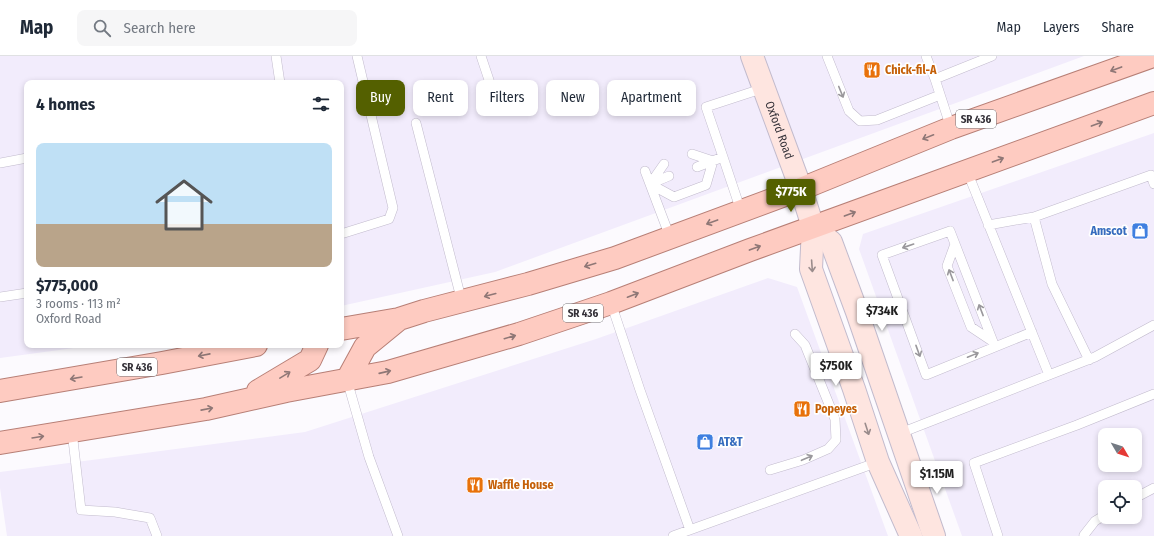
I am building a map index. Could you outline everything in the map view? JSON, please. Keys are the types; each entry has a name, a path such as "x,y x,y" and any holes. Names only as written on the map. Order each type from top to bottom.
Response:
{"main road":[{"name":"SR 436","path":"344,328 399,319 528,284 615,258 801,189 951,128 1153,56"},
{"name":"SR 436","path":"0,443 206,409 286,391 388,372 519,334 611,303 750,250 1154,103"},
{"path":"347,380 365,347 399,319"},
{"name":"SR 436","path":"0,391 240,348"},
{"path":"240,402 310,360 316,348"}],"street":[{"name":"Oxford Road","path":"752,56 801,189 813,227 812,269 878,462 911,536"},
{"path":"813,227 831,242 857,312 934,536"}],"lane":[{"path":"276,56 280,80"},
{"path":"344,233 389,219 393,208 357,56"},
{"path":"481,56 489,80"},
{"path":"827,56 849,111 860,121 877,120 940,95"},
{"path":"926,56 935,78 951,128"},
{"path":"935,78 992,56"},
{"path":"741,211 706,107 764,88"},
{"path":"416,123 462,302"},
{"path":"692,154 713,161"},
{"path":"697,167 723,157"},
{"path":"0,163 24,159"},
{"path":"650,184 674,197 706,185 713,161"},
{"path":"650,184 664,164"},
{"path":"645,171 670,237"},
{"path":"966,171 1032,332 1048,376"},
{"path":"650,184 669,176"},
{"path":"988,225 1034,217 1153,178"},
{"path":"1034,217 1052,284 1089,360"},
{"path":"993,344 950,231 882,256 926,375 993,344 1032,332"},
{"path":"956,244 948,266 971,327 993,344"},
{"path":"0,297 24,293"},
{"path":"611,303 640,390 690,530"},
{"path":"898,434 1089,360 1154,325"},
{"path":"770,470 803,460 828,449 836,440 835,419 805,345 795,334"},
{"path":"347,380 369,457 398,536"},
{"path":"998,536 974,463 1077,425 1154,394"},
{"path":"72,431 81,510 115,512 150,518 157,536"},
{"path":"673,536 878,462"},
{"path":"1142,494 1154,488"},
{"path":"1085,536 1084,535 1098,519"}],"shaded area":[{"path":"0,56 1084,56 495,272 344,305 344,80 24,80 24,348 74,348 0,358"},
{"path":"1154,133 1154,536 962,536 859,249 863,234"},
{"path":"768,278 797,287 888,536 7,536 0,488 0,472 305,432 596,339"}],"place":[{"name":"Chick-fil-A","path":"872,70"},
{"name":"Amscot","path":"1140,231"},
{"name":"Popeyes","path":"802,409"},
{"name":"AT&T","path":"705,442"},
{"name":"Waffle House","path":"475,485"}]}
